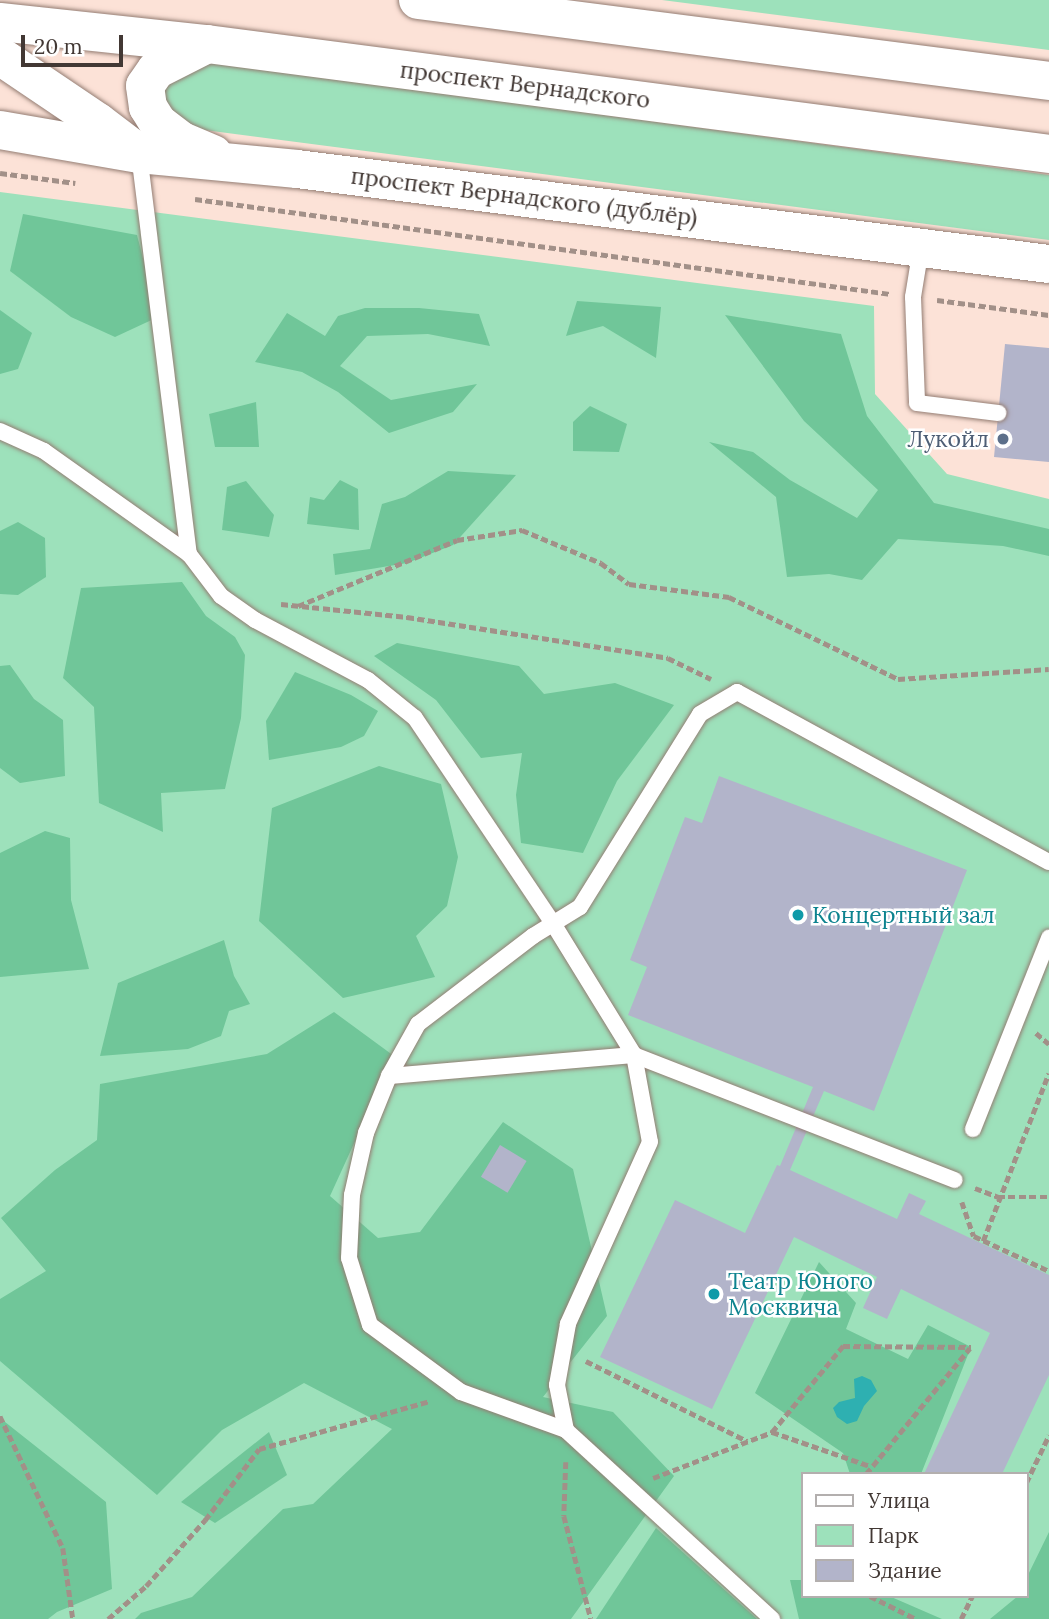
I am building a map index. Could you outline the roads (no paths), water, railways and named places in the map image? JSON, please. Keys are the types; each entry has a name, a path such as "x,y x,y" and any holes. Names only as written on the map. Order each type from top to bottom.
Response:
{"main road":[{"path":"418,0 1049,81"},
{"name":"проспект Вернадского","path":"0,22 207,44 1049,154"},
{"path":"207,44 156,70 145,86 148,107 158,123 183,141 228,160"},
{"path":"0,56 98,122 139,154"},
{"name":"проспект Вернадского (дублёр)","path":"0,130 139,154 228,160 1049,264"}],"lane":[{"path":"139,154 189,554"},
{"path":"921,248 914,297 916,403 998,413"},
{"path":"0,431 44,451 189,554 221,596 255,620 368,680 415,718 554,925 634,1055 650,1142 616,1223 568,1324 556,1385 566,1430"},
{"path":"772,1619 566,1430 461,1392 370,1325 349,1258 352,1195 366,1133 389,1076 418,1024 533,936 580,907 700,714 737,692 1049,862"},
{"path":"973,1129 1049,938"},
{"path":"389,1076 634,1055 954,1180"}],"water":[{"path":"862,1376 871,1380 877,1391 864,1406 857,1421 847,1424 837,1417 833,1408 839,1402 855,1398 854,1379"}],"place":[{"name":"Лукойл","path":"1003,439"},
{"name":"Концертный зал","path":"798,915"},
{"name":"Театр Юного Москвича","path":"714,1294"}]}
